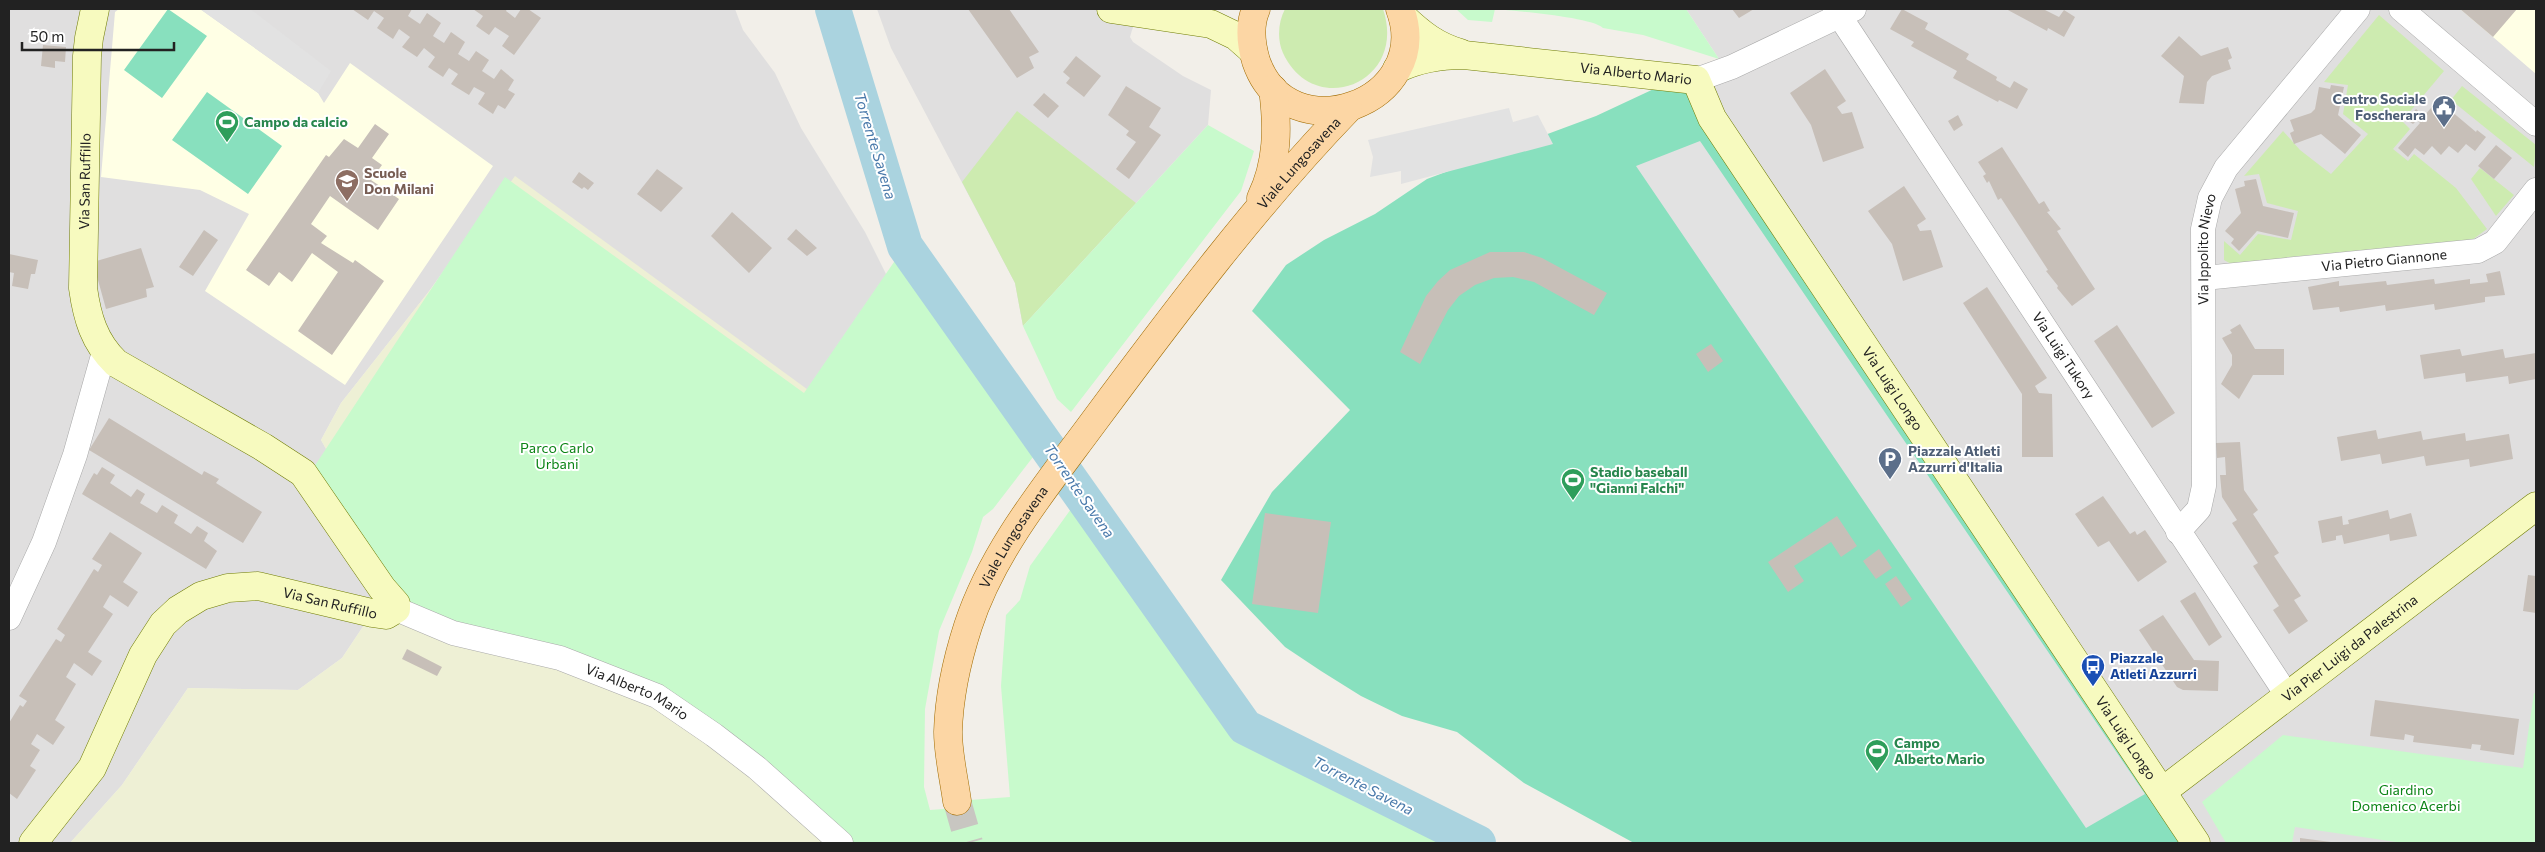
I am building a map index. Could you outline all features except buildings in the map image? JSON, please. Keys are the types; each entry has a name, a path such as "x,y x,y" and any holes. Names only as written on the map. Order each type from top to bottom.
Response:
{"main road":[{"path":"1256,9 1251,32 1253,51 1258,66 1273,89 1291,102 1309,109 1328,111 1348,109 1377,94 1397,69 1403,52 1405,34 1402,13"},
{"name":"Viale Lungosavena","path":"1251,220 1266,188 1276,145 1277,124 1273,89"},
{"name":"Viale Lungosavena","path":"957,801 948,733 956,668 968,625 981,593 1004,549 1034,502 1150,346 1315,143 1348,109"}],"street":[{"name":"Via San Ruffillo","path":"33,843 92,768 151,641 163,624 189,603 201,596 228,588 258,586 372,613 386,615 396,609 396,604 382,588 303,473 263,447 116,363 104,352 96,339 86,312 83,288 87,56 96,9"},
{"path":"1111,9 1201,22 1224,29 1236,36 1253,51"},
{"path":"1201,22 1224,18 1246,9"},
{"name":"Via Ippolito Nievo","path":"2178,532 2198,509 2204,486 2203,229 2210,198 2226,168 2358,9"},
{"path":"2401,9 2536,124"},
{"name":"Via Alberto Mario","path":"1397,69 1424,58 1464,55 1696,80 1732,67 1843,11"},
{"name":"Via Luigi Tukory","path":"1843,11 2178,532 2287,695"},
{"name":"Via Alberto Mario","path":"1402,13 1429,40 1443,48 1464,55"},
{"name":"Via Luigi Longo","path":"1696,80 1712,118 2196,843"},
{"name":"Via Pietro Giannone","path":"2204,278 2478,251 2495,242 2536,190"},
{"path":"9,618 44,542 76,455 104,352"},
{"name":"Via Pier Luigi da Palestrina","path":"2162,791 2536,506"},
{"name":"Via Alberto Mario","path":"396,609 454,632 560,658 657,696 751,763 841,843"}],"shaded area":[{"path":"9,9 735,9 743,30 775,73 801,128 865,232 906,314 837,411 471,232 430,290 341,403 321,440 342,477 373,586 366,622 342,658 298,690 188,688 122,785 70,843 9,843"},
{"name":"Scuole Don Milani","path":"119,9 200,9 318,93 324,103 350,63 493,166 345,385 205,291 249,214 200,190 101,177 115,12"},
{"path":"200,9 250,9 331,71 318,93"},
{"path":"877,9 1141,9 1130,37 1133,42 1183,76 1211,90 1208,125 1023,326 1015,283 891,48"},
{"path":"1686,9 2536,9 2536,776 2487,843 2204,843 1688,73 1719,59"},
{"path":"2460,9 2536,9 2536,74 2493,37"},
{"path":"1509,108 1513,122 1538,115 1553,144 1401,184 1401,171 1370,177 1373,157 1368,140"},
{"name":"Piazzale Atleti Azzurri d'Italia","path":"1700,141 2145,794 2086,828 1636,166"}],"green space":[{"path":"168,9 207,36 162,98 124,70"},
{"path":"1285,9 1383,9 1387,35 1382,57 1371,73 1354,84 1335,88 1315,85 1297,73 1283,53 1279,31"},
{"path":"1456,9 1495,9 1492,22 1468,20"},
{"path":"1495,9 1686,9 1719,59 1643,35 1603,28 1584,21 1552,15"},
{"path":"2379,15 2444,71 2402,121 2410,129 2393,149 2408,161 2414,154 2456,188 2487,229 2472,240 2291,257 2233,265 2224,260 2224,241 2240,255 2258,234 2291,240 2298,211 2267,203 2259,174 2244,176 2283,131 2300,150 2331,174 2368,134 2343,114 2348,85 2324,82"},
{"path":"1688,73 2204,843 1634,843 1524,783 1457,732 1402,716 1361,696 1321,671 1285,647 1221,580 1272,492 1350,410 1252,311 1286,265 1324,240 1375,214 1427,179 1596,116"},
{"path":"2462,86 2536,145 2534,167 2451,100"},
{"name":"Campo da calcio","path":"207,92 282,146 248,194 172,140"},
{"path":"1017,111 1136,203 1023,326 1015,283 962,182"},
{"path":"1208,125 1254,151 1241,191 1071,412 1057,399 1023,326"},
{"path":"2480,168 2514,195 2496,216 2471,179"},
{"path":"515,176 837,411 846,843 70,843 122,785 188,688 298,690 342,658 366,622 373,586 342,477 321,440 341,403 430,290"},
{"name":"Parco Carlo Urbani","path":"505,177 804,393 905,246 1043,444 993,509 983,517 972,552 939,631 925,709 924,787 930,810 944,809 957,801 1010,797 1001,686 1006,615 1020,600 1030,566 1081,495 1245,727 1478,843 841,843 657,696 417,626 312,470"},
{"name":"Giardino Domenico Acerbi","path":"2534,693 2536,694 2536,843 2403,843 2295,827 2292,843 2226,843 2202,802 2283,735 2523,768"}],"waterway":[{"name":"Torrente Savena","path":"833,9 905,246 1245,727 1478,843"}],"tunnel":[{"path":"957,801 969,843"}],"place":[{"name":"Centro Sociale Foscherara","path":"2444,128"},
{"name":"Campo da calcio","path":"227,143"},
{"name":"Scuole Don Milani","path":"347,202"},
{"name":"Piazzale Atleti Azzurri d'Italia","path":"1890,480"},
{"name":"Stadio baseball \"Gianni Falchi\"","path":"1573,501"},
{"name":"Piazzale Atleti Azzurri","path":"2093,687"},
{"name":"Campo Alberto Mario","path":"1877,772"}]}
